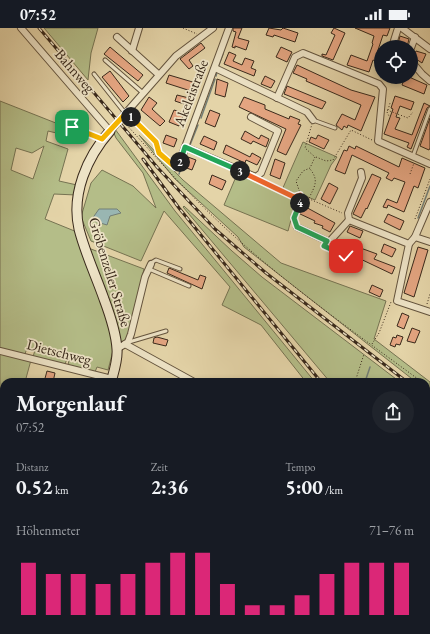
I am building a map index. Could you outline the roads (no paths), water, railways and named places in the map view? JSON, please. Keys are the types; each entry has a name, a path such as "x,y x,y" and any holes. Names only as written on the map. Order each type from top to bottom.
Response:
{"street":[{"name":"Bahnweg","path":"21,28 110,131"},
{"path":"132,51 139,28"},
{"path":"110,131 158,74 176,56 213,28"},
{"name":"Akeleistraße","path":"178,166 229,28"},
{"path":"394,40 398,28"},
{"path":"405,31 430,49"},
{"path":"117,38 158,74"},
{"path":"277,98 295,57 303,53 374,82"},
{"path":"215,68 307,112 312,120"},
{"path":"418,69 430,81"},
{"path":"380,84 383,89 378,141 430,164"},
{"path":"185,147 256,177 261,173 278,131 251,117"},
{"name":"Gröbenzeller Straße","path":"110,131 97,146 84,170 77,211 79,229 112,321 124,345"},
{"path":"349,218 348,212 362,178 361,172"},
{"path":"427,312 397,301 409,244 415,237 430,202"},
{"path":"349,218 409,244"},
{"path":"297,227 328,242 349,218"},
{"path":"415,237 430,242"},
{"name":"Gröbenzeller Straße","path":"113,378 150,266"},
{"path":"124,345 186,378"},
{"name":"Dietschweg","path":"0,351 104,378"}],"lane":[{"path":"105,60 143,93"},
{"path":"94,74 126,113"},
{"path":"414,157 430,109"},
{"path":"312,120 335,128"},
{"path":"72,127 102,139"},
{"path":"327,241 324,246 346,256"},
{"path":"180,269 156,260 150,266 189,286"},
{"path":"124,345 166,331"}],"water":[{"path":"99,209 117,209 121,213 110,216 107,225 92,219"}],"waterway":[{"path":"218,67 223,54"},
{"path":"216,76 217,72"},
{"path":"201,118 215,79"},
{"path":"190,145 198,125"},
{"path":"182,167 187,153"},
{"path":"418,218 430,186"},
{"path":"366,378 370,367"}],"railway":[{"path":"39,28 157,167 215,229 266,273 402,378"},
{"path":"143,159 179,208 318,378"}]}
